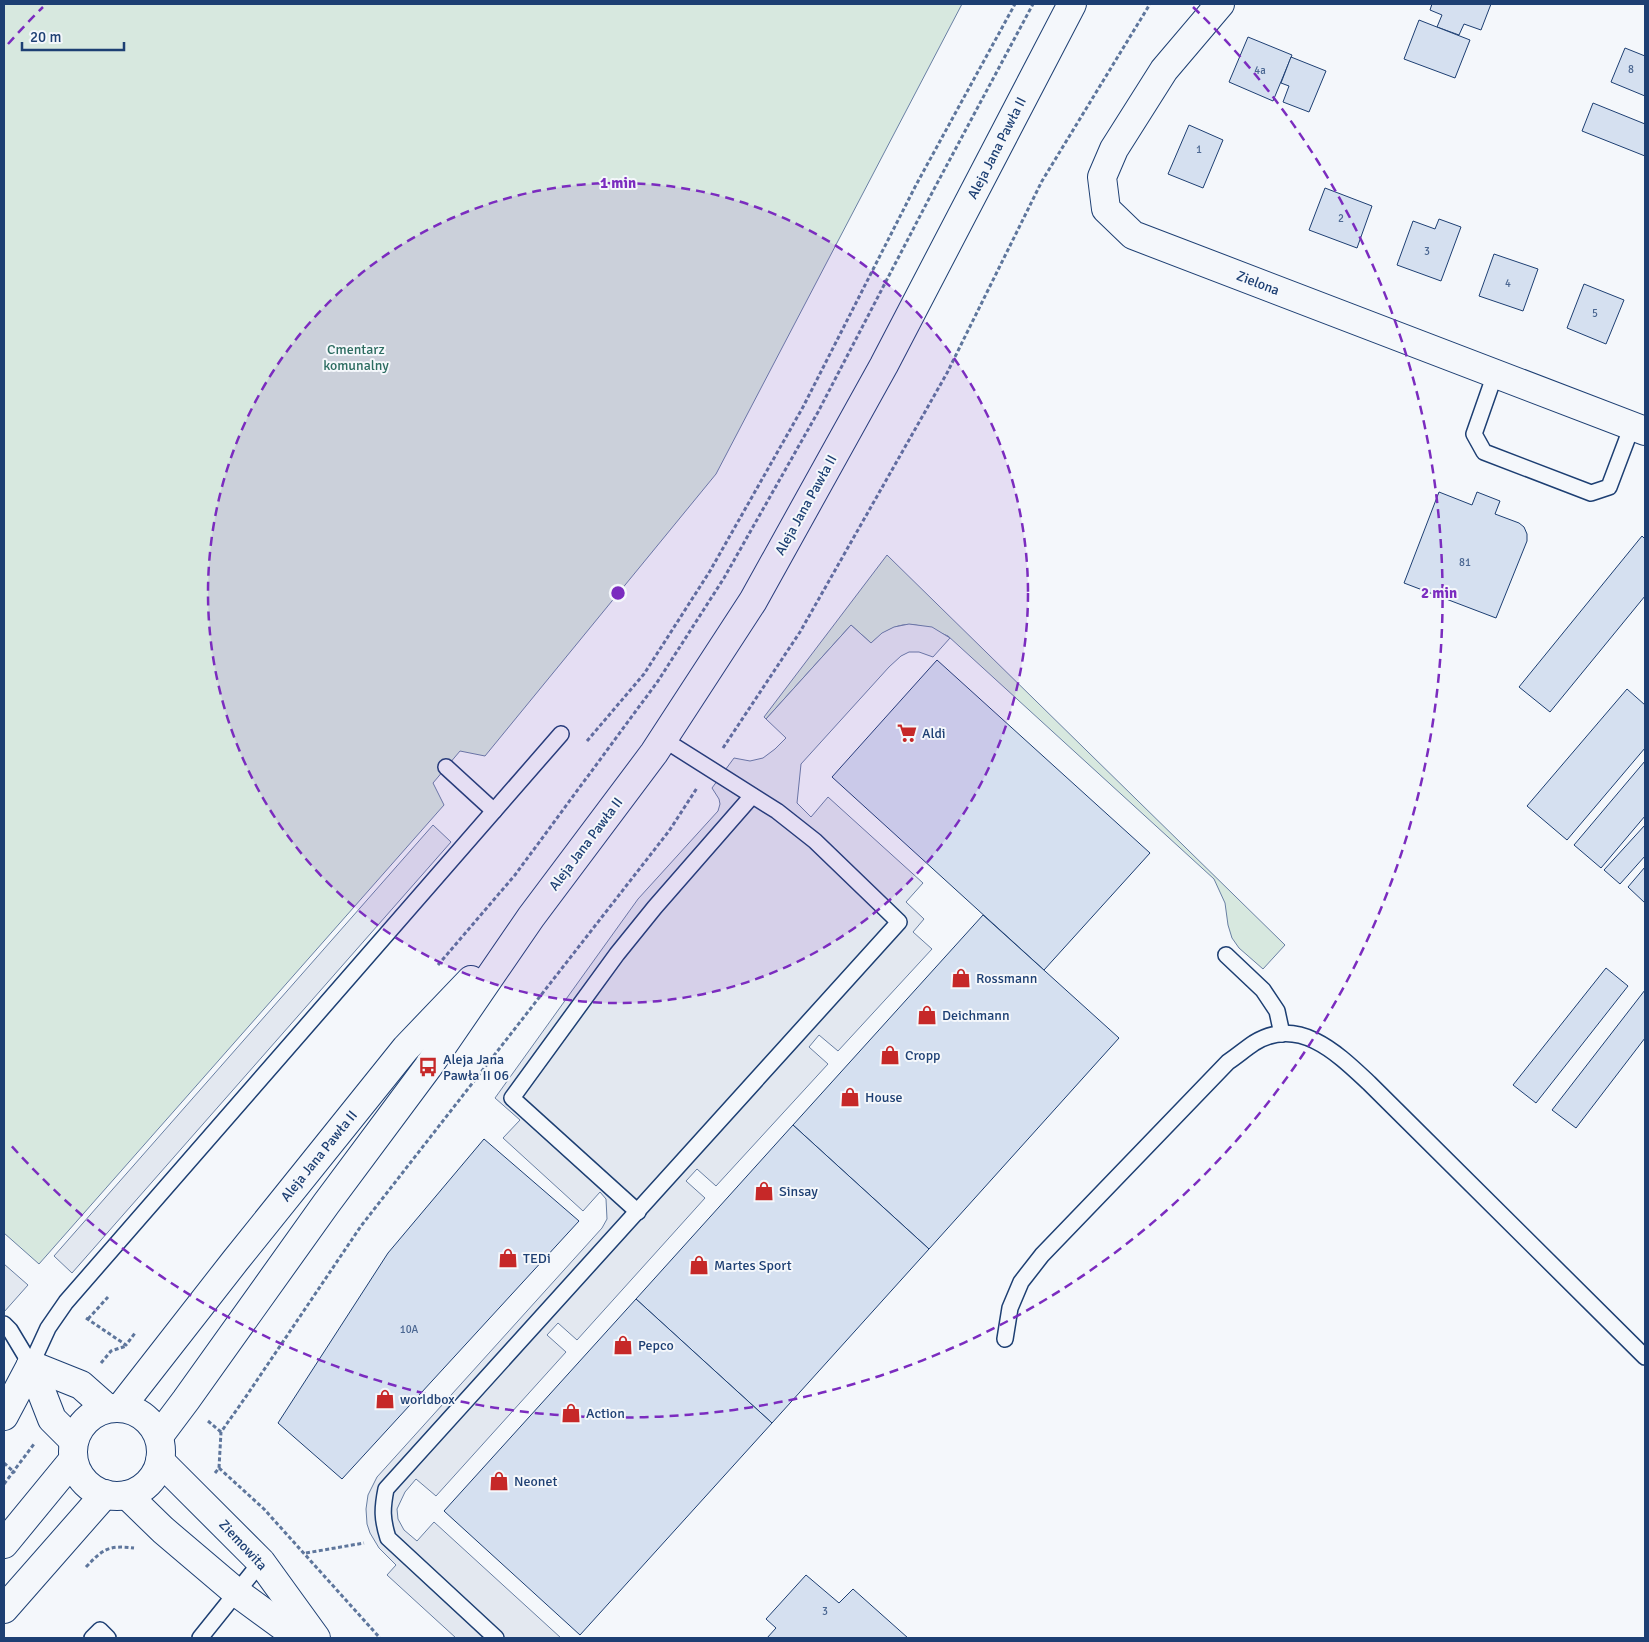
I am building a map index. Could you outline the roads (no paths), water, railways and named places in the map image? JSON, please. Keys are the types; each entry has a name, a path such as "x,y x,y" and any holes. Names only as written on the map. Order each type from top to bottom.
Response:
{"main road":[{"name":"Aleja Jana Pawła II","path":"4,1608 116,1495 139,1490 149,1483 156,1473 160,1449 186,1400 326,1204 428,1067 531,917 663,739 767,576 884,365 1072,4"},
{"name":"Aleja Jana Pawła II","path":"1039,66 1089,4"},
{"name":"Zielona","path":"1220,4 1164,70 1114,149 1102,177 1106,210 1133,235 1639,429"},
{"name":"Aleja Jana Pawła II","path":"4,1544 74,1450 78,1430 86,1420 96,1413 114,1408 406,1048 531,917"},
{"path":"31,1365 81,1385 114,1408 133,1410 144,1416 153,1425 160,1449"},
{"path":"4,1416 31,1365"},
{"path":"31,1365 52,1419 74,1450 78,1472 85,1482 94,1490 116,1495 163,1530 236,1592 299,1638"},
{"name":"Ziemowita","path":"160,1449 261,1562 316,1638"}],"lane":[{"path":"1495,374 1474,434 1484,452 1582,490 1591,493 1609,487 1639,429"},
{"path":"31,1365 48,1328 66,1302 561,734"},
{"path":"496,1638 388,1538 383,1521 386,1489 900,922 815,842 776,811 663,739"},
{"path":"446,767 494,811"},
{"path":"638,1212 512,1098 617,954 752,796"},
{"path":"1226,955 1263,990 1277,1011 1282,1034"},
{"path":"1005,1339 1010,1308 1021,1282 1042,1255 1228,1062 1255,1042 1282,1034 1308,1037 1342,1058 1370,1083 1645,1357"},
{"path":"4,1324 10,1330 31,1365"},
{"path":"200,1638 261,1562"},
{"path":"92,1638 100,1630 108,1638"}],"place":[{"name":"Aldi","path":"907,733"},
{"name":"Rossmann","path":"961,978"},
{"name":"Deichmann","path":"927,1015"},
{"name":"Cropp","path":"890,1055"},
{"name":"Aleja Jana Pawła II 06","path":"428,1067"},
{"name":"House","path":"850,1097"},
{"name":"Sinsay","path":"764,1191"},
{"name":"TEDi","path":"508,1258"},
{"name":"Martes Sport","path":"699,1265"},
{"name":"Pepco","path":"623,1345"},
{"name":"worldbox","path":"385,1399"},
{"name":"Action","path":"571,1413"},
{"name":"Neonet","path":"499,1481"}],"park label":[{"name":"Cmentarz komunalny","path":"356,358"}]}
